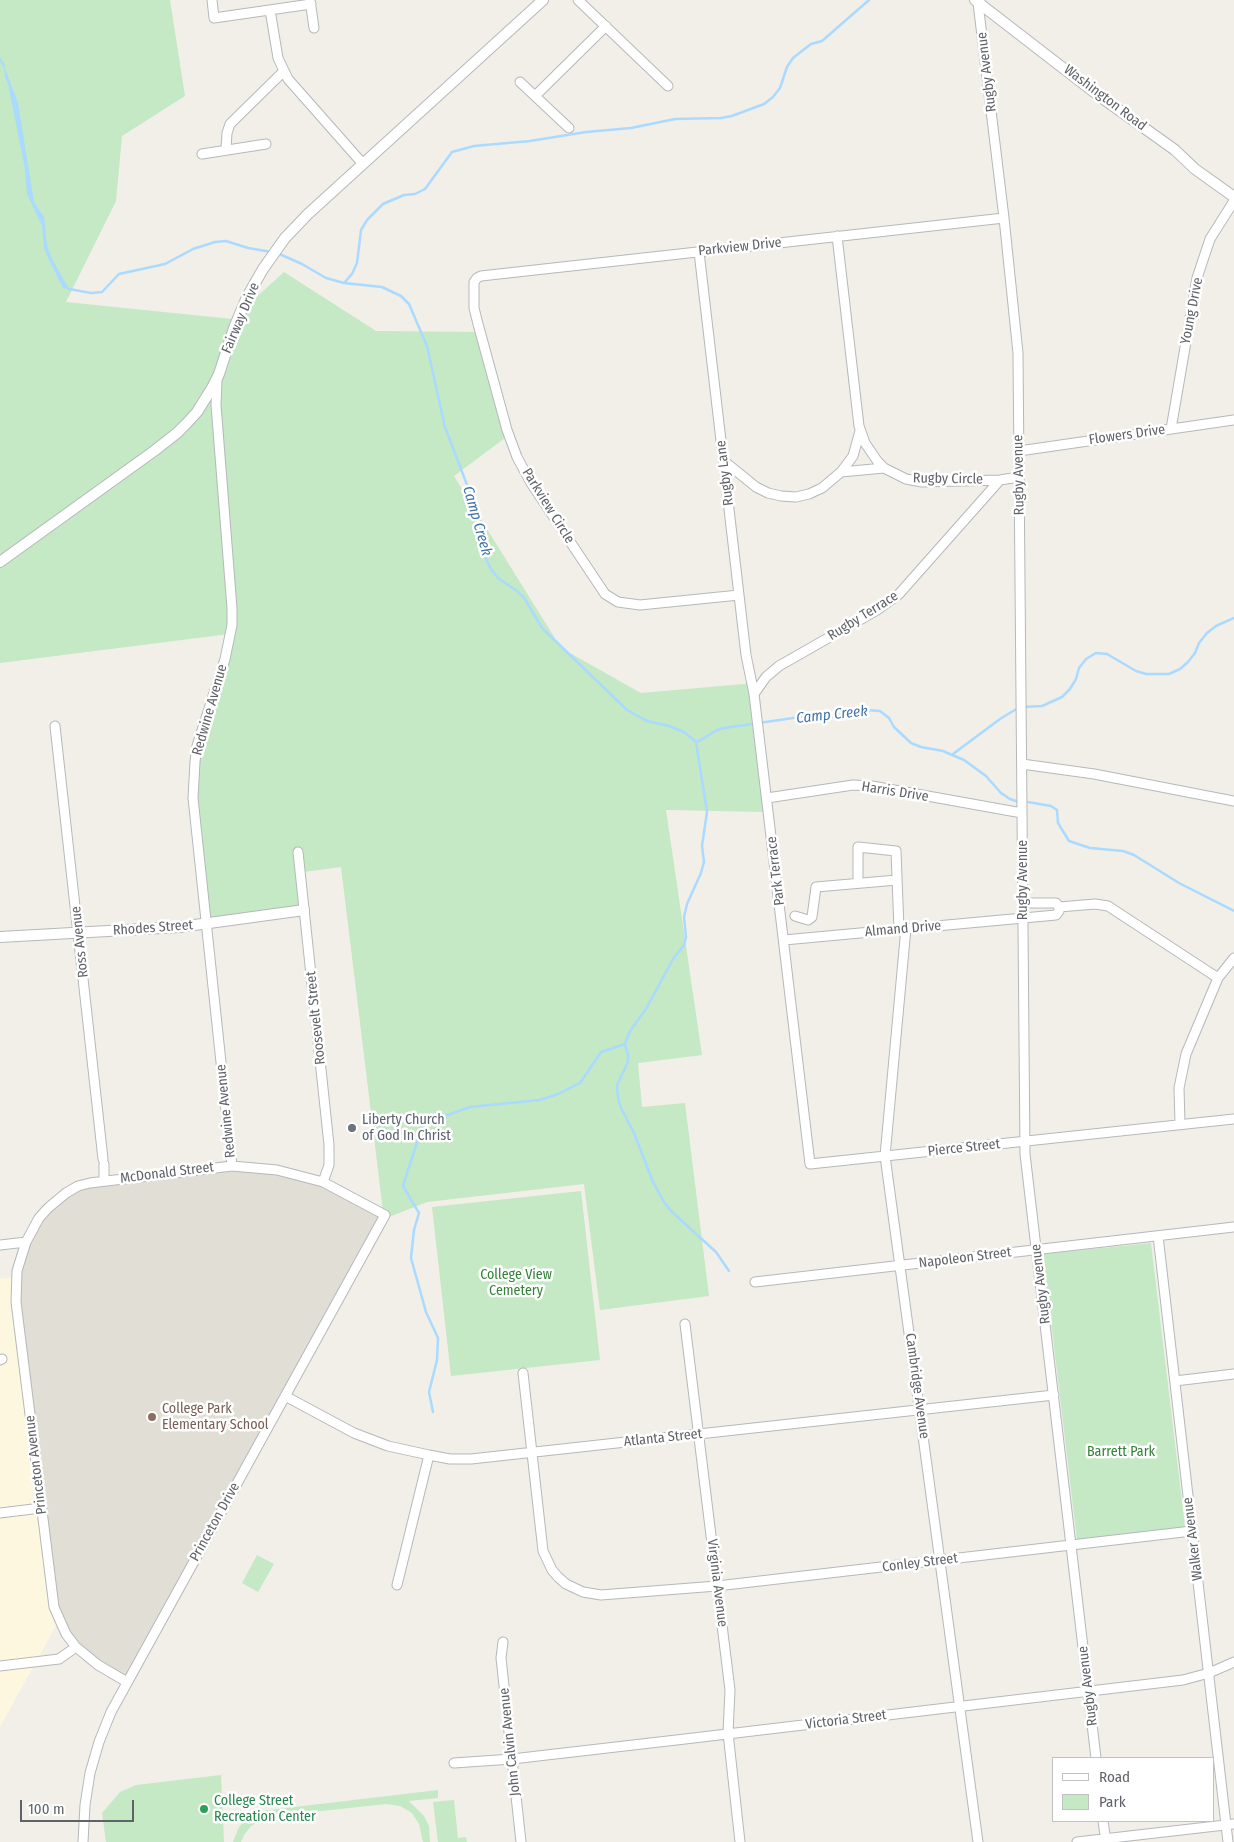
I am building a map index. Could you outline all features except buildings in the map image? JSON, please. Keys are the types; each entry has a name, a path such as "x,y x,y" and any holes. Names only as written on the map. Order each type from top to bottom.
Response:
{"street":[{"path":"212,0 214,18 311,2 314,28"},
{"name":"Fairway Drive","path":"0,562 177,433 201,407 219,374 234,328 247,297 275,251 295,227 543,0"},
{"path":"578,0 668,86"},
{"name":"Washington Road","path":"978,1 1098,95 1175,150 1195,170 1234,197"},
{"name":"Rugby Avenue","path":"978,1 1018,353 1025,1141 1096,1757"},
{"path":"270,10 278,58 288,79 363,164"},
{"path":"535,96 606,26"},
{"path":"226,149 227,133 230,124 284,71"},
{"path":"520,82 569,128"},
{"path":"202,154 266,144"},
{"name":"Young Drive","path":"1171,429 1197,278 1210,239 1234,201"},
{"name":"Parkview Drive","path":"476,278 480,276 1004,218"},
{"path":"724,461 756,487 768,493 781,496 796,496 809,494 822,488 842,472 853,456 860,431 837,236"},
{"name":"Rugby Lane","path":"700,252 746,655 754,694"},
{"name":"Parkview Circle","path":"476,278 474,282 474,308 507,430 517,457 531,483 605,594 618,602 640,605 739,595"},
{"name":"Redwine Avenue","path":"219,374 216,385 216,405 232,625 225,659 201,731 195,762 194,817 232,1166"},
{"name":"Flowers Drive","path":"1019,452 1234,420"},
{"name":"Rugby Circle","path":"860,431 871,453 884,468 906,479 922,482 1000,480 1019,477"},
{"path":"842,472 884,468"},
{"name":"Rugby Terrace","path":"754,694 766,677 780,666 877,610 899,594 1000,480"},
{"name":"Park Terrace","path":"754,694 797,1049"},
{"name":"Ross Avenue","path":"55,726 79,933 104,1181"},
{"path":"1022,764 1094,774 1234,801"},
{"name":"Harris Drive","path":"767,798 853,785 872,786 1022,813"},
{"name":"Cambridge Avenue","path":"858,883 858,847 896,851 902,929 885,1156 978,1842"},
{"name":"Roosevelt Street","path":"298,852 329,1145 329,1165 322,1182"},
{"path":"795,916 808,920 812,917 816,887 897,880"},
{"path":"1023,903 1056,903 1059,907 1095,904 1108,906 1218,978"},
{"name":"Almand Drive","path":"784,940 1056,915 1059,907"},
{"name":"Rhodes Street","path":"0,938 206,924 304,910"},
{"path":"1180,1124 1181,1070 1186,1054 1218,978 1234,958"},
{"name":"Pierce Street","path":"797,1049 810,1164 1234,1119"},
{"name":"McDonald Street","path":"26,1242 39,1218 56,1200 78,1186 104,1181 232,1166 277,1170 322,1182 385,1215"},
{"name":"Princeton Drive","path":"83,1842 85,1805 90,1773 111,1712 385,1215"},
{"name":"Napoleon Street","path":"755,1282 1234,1227"},
{"name":"Walker Avenue","path":"1158,1236 1209,1673 1230,1825 1228,1842"},
{"path":"0,1245 26,1242"},
{"name":"Princeton Avenue","path":"26,1242 18,1271 16,1302 54,1607 66,1634 76,1646 98,1664 127,1682"},
{"name":"Virginia Avenue","path":"685,1324 730,1690 728,1734 740,1842"},
{"name":"Conley Street","path":"523,1373 543,1551 552,1570 566,1584 583,1592 601,1595 717,1586 1192,1531"},
{"path":"1175,1381 1234,1374"},
{"name":"Atlanta Street","path":"285,1396 354,1433 388,1446 429,1455 471,1459 1054,1396"},
{"path":"397,1585 429,1455"},
{"path":"0,1513 41,1508"},
{"name":"John Calvin Avenue","path":"503,1642 501,1658 521,1842"},
{"path":"0,1666 59,1659 76,1646"},
{"name":"Victoria Street","path":"454,1763 512,1759 1183,1680 1209,1673 1234,1662"},
{"path":"1103,1822 1106,1840"},
{"path":"1077,1842 1230,1825"}],"shaded area":[{"name":"College Park Elementary School","path":"233,1168 298,1176 341,1192 384,1219 126,1682 84,1654 58,1622 18,1305 22,1246 52,1206 79,1189"},
{"path":"19,1277 58,1622 0,1727 0,1279"}],"green space":[{"path":"0,0 170,0 185,96 122,136 116,201 66,302 232,319 284,272 376,331 483,332 509,435 454,476 561,648 641,693 755,683 766,812 666,810 702,1055 638,1063 642,1107 685,1103 709,1296 600,1310 584,1184 427,1202 384,1219 341,867 296,873 301,910 204,922 196,798 199,751 229,634 0,663"},
{"name":"College View Cemetery","path":"581,1191 600,1360 451,1376 432,1207"},
{"name":"Barrett Park","path":"1151,1243 1185,1527 1077,1540 1043,1254"},
{"path":"257,1555 274,1564 258,1592 242,1583"},
{"path":"221,1775 224,1842 106,1842 102,1813 120,1792 136,1785"},
{"path":"438,1790 438,1798 409,1801 424,1816 429,1826 430,1842 423,1842 419,1824 412,1813 400,1806 386,1804 266,1817 251,1826 241,1842 233,1842 242,1823 261,1811"},
{"path":"454,1800 458,1838 466,1837 467,1842 438,1842 433,1802"}],"water":[{"path":"4,66 18,103 34,202 44,217 47,245 52,259 69,289 63,288 49,260 44,248 42,226 27,194 25,169"}],"waterway":[{"path":"344,283 352,274 357,263 361,230 367,220 383,204 425,189 452,152 474,146 631,128 675,119 732,116 764,104 773,97 780,88 787,67 793,58 811,44 822,41 869,0"},
{"name":"Camp Creek","path":"0,59 4,66"},
{"name":"Camp Creek","path":"69,289 91,293 102,292 119,274 165,264 193,249 215,242 226,241 248,248 272,252"},
{"name":"Camp Creek","path":"277,253 302,264 326,278 344,283 382,287 401,296 409,304 427,346 445,427 472,498 479,520 486,559 491,569 498,578 525,599 542,628 627,710 647,721 684,732 696,742"},
{"path":"1023,707 1042,706 1062,697 1076,679 1079,668 1086,659 1096,653 1107,654 1136,671 1146,674 1169,674 1180,669 1188,662 1207,633 1216,626 1234,618"},
{"path":"953,754 1018,708"},
{"name":"Camp Creek","path":"696,742 724,728 807,716 830,717 866,710 880,711 889,718 894,727 911,743 943,751 964,760 986,776 1001,793 1019,802"},
{"path":"696,742 707,812 702,846 704,862 687,904 684,917 686,937 684,945 673,959 646,1009 630,1031 625,1044 628,1062 617,1085 621,1108 634,1133 653,1182 664,1202 671,1211 716,1252 729,1271"},
{"name":"Camp Creek","path":"1028,802 1051,806 1057,810 1058,823 1069,841 1090,848 1123,851 1134,855 1179,883 1234,911"},
{"path":"433,1412 429,1392 437,1360 438,1338 426,1312 411,1258 414,1230 419,1213 403,1186 423,1124 470,1107 540,1100 558,1094 580,1083 601,1052 625,1044"}],"place":[{"name":"Liberty Church of God In Christ","path":"352,1128"},
{"name":"College Park Elementary School","path":"152,1417"},
{"name":"College Street Recreation Center","path":"204,1809"}]}
